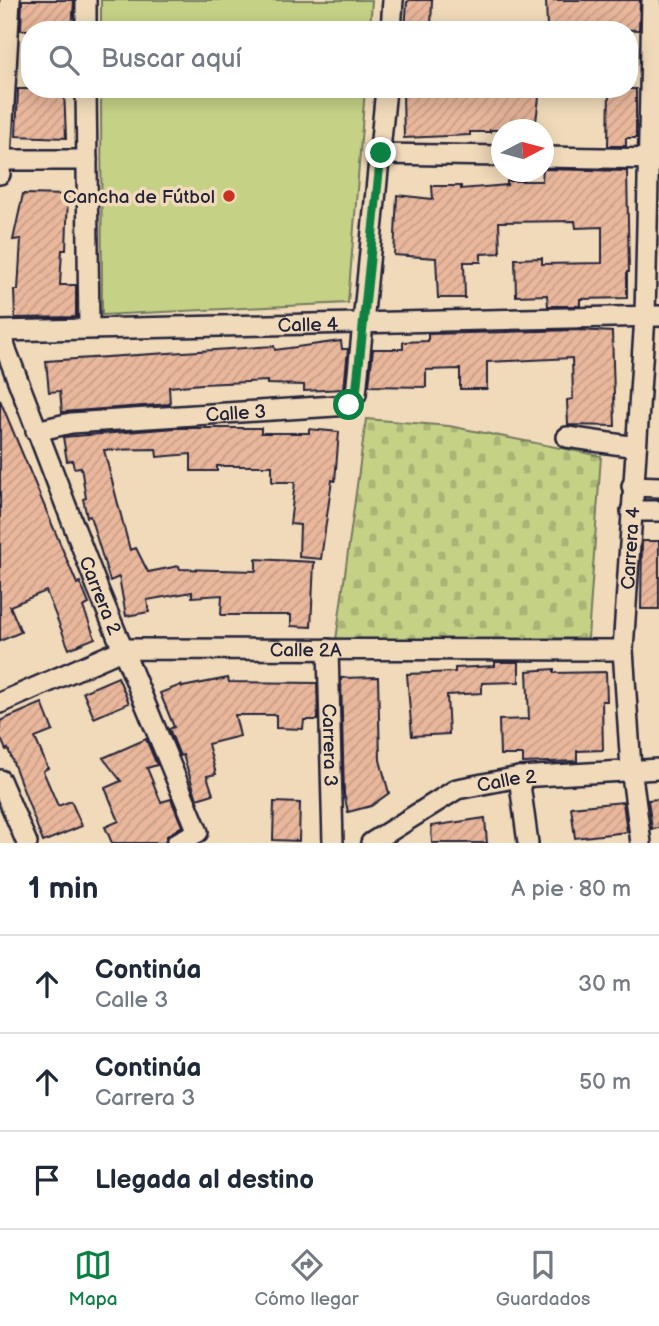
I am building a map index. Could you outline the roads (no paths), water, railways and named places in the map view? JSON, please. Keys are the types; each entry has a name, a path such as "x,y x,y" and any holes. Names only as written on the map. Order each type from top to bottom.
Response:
{"street":[{"path":"0,174 10,0"},
{"path":"86,0 86,21"},
{"path":"392,21 393,0"},
{"name":"Carrera 4","path":"642,843 631,768 623,650 632,486 652,316 652,0"},
{"path":"86,98 89,328"},
{"path":"364,321 385,98"},
{"path":"381,153 491,156"},
{"path":"554,157 653,159"},
{"path":"1,160 87,160"},
{"name":"Calle 4","path":"0,332 652,316"},
{"name":"Calle 3","path":"36,431 71,423 349,405 356,394 364,321"},
{"name":"Carrera 2","path":"0,332 36,431 198,832 177,843"},
{"path":"567,437 636,447"},
{"path":"632,486 659,487"},
{"path":"631,511 659,511"},
{"name":"Calle 2A","path":"0,703 124,649 623,650"},
{"name":"Carrera 3","path":"328,649 333,843"},
{"name":"Calle 2","path":"371,843 457,789 520,777 631,768 659,769"},
{"path":"520,777 528,843"},
{"path":"0,780 27,843"}],"place":[{"name":"Cancha de Fútbol","path":"229,196"}]}
